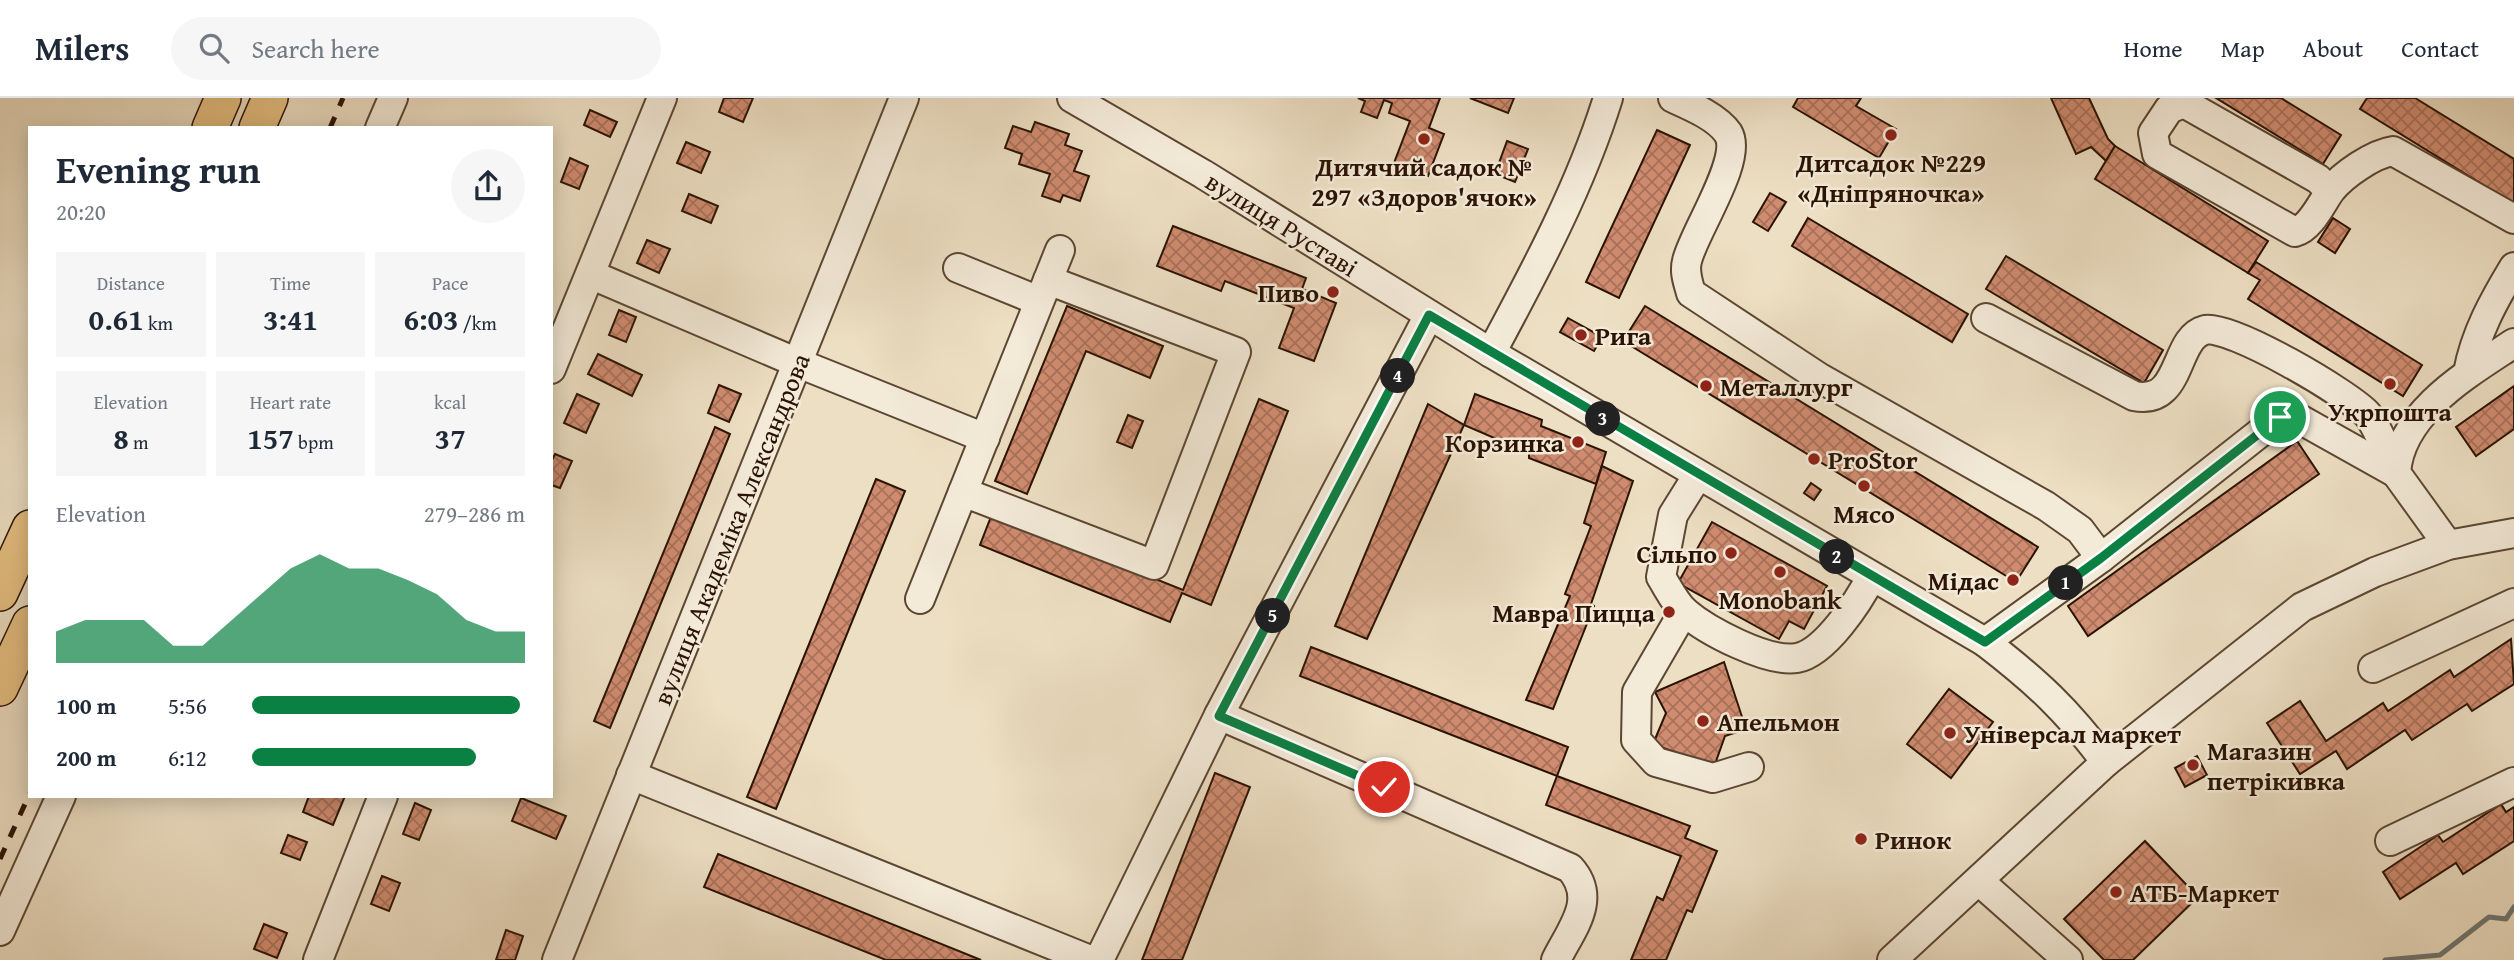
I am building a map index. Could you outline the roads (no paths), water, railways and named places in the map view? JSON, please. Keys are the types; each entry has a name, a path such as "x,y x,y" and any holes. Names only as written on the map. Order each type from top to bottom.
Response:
{"main road":[{"path":"211,126 223,98"},
{"path":"258,126 270,98"},
{"path":"0,593 28,532"},
{"path":"0,688 28,628"}],"street":[{"path":"381,126 393,98"},
{"path":"553,364 592,275 662,98"},
{"name":"вулиця Академіка Александрова","path":"556,960 904,98"},
{"name":"вулиця Руставі","path":"1072,98 1203,174 1491,353 1985,642 2033,678 2070,715 2106,762"},
{"path":"1491,353 1538,267 1588,158 1608,98"},
{"path":"1674,98 1706,115 1727,132 1730,139 1720,186 1686,262 1691,293 1820,378 2046,506 2080,530 2101,558"},
{"path":"2330,191 2318,179 2183,103 2169,109 2153,133 2157,154 2292,231 2302,230 2330,191 2356,170 2384,153 2393,151 2514,219"},
{"path":"920,599 1060,250"},
{"path":"2468,373 2482,326 2514,267"},
{"path":"958,268 1044,291 1236,352 1154,565 963,492"},
{"path":"592,275 798,363 985,438"},
{"path":"1099,960 1219,716 1429,315"},
{"path":"1986,318 2134,396 2148,399 2161,394 2196,335 2208,329 2228,333 2319,380 2353,402 2374,426 2396,473 2448,545"},
{"path":"2396,473 2403,444 2442,394 2468,373 2514,343"},
{"path":"1985,642 2101,558 2280,417 2296,417 2396,473"},
{"path":"1698,475 1673,515 1661,577 1684,611 1718,634 1769,656 1798,658 1827,639 1855,608 1871,577"},
{"path":"1892,960 2106,762 2302,607 2375,572 2448,545 2514,533"},
{"path":"2373,668 2514,603"},
{"path":"1684,611 1637,692 1636,740 1656,762 1713,778 1749,768"},
{"path":"1219,716 1570,868 1581,880 1583,906 1556,960"},
{"path":"631,775 1090,960"},
{"path":"2390,841 2514,782"},
{"path":"0,931 60,798"},
{"path":"318,960 382,798"},
{"path":"1979,881 2068,960"}],"waterway":[{"path":"2385,960 2440,955 2489,917 2506,919 2514,907"}],"railway":[{"path":"331,126 343,98"},
{"path":"0,859 28,797"}],"place":[{"name":"Дитсадок №229 «Дніпряночка»","path":"1891,135"},
{"name":"Дитячий садок № 297 «Здоров'ячок»","path":"1424,139"},
{"name":"Пиво","path":"1333,292"},
{"name":"Рига","path":"1581,335"},
{"name":"Укрпошта","path":"2390,384"},
{"name":"Металлург","path":"1706,386"},
{"name":"Корзинка","path":"1578,442"},
{"name":"ProStor","path":"1814,459"},
{"name":"Мясо","path":"1864,486"},
{"name":"Сільпо","path":"1731,553"},
{"name":"Monobank","path":"1780,572"},
{"name":"Мідас","path":"2013,580"},
{"name":"Мавра Пицца","path":"1669,612"},
{"name":"Апельмон","path":"1703,721"},
{"name":"Універсал маркет","path":"1950,733"},
{"name":"Магазин петрікивка","path":"2193,765"},
{"name":"Ринок","path":"1861,839"},
{"name":"АТБ-Маркет","path":"2116,892"}]}
